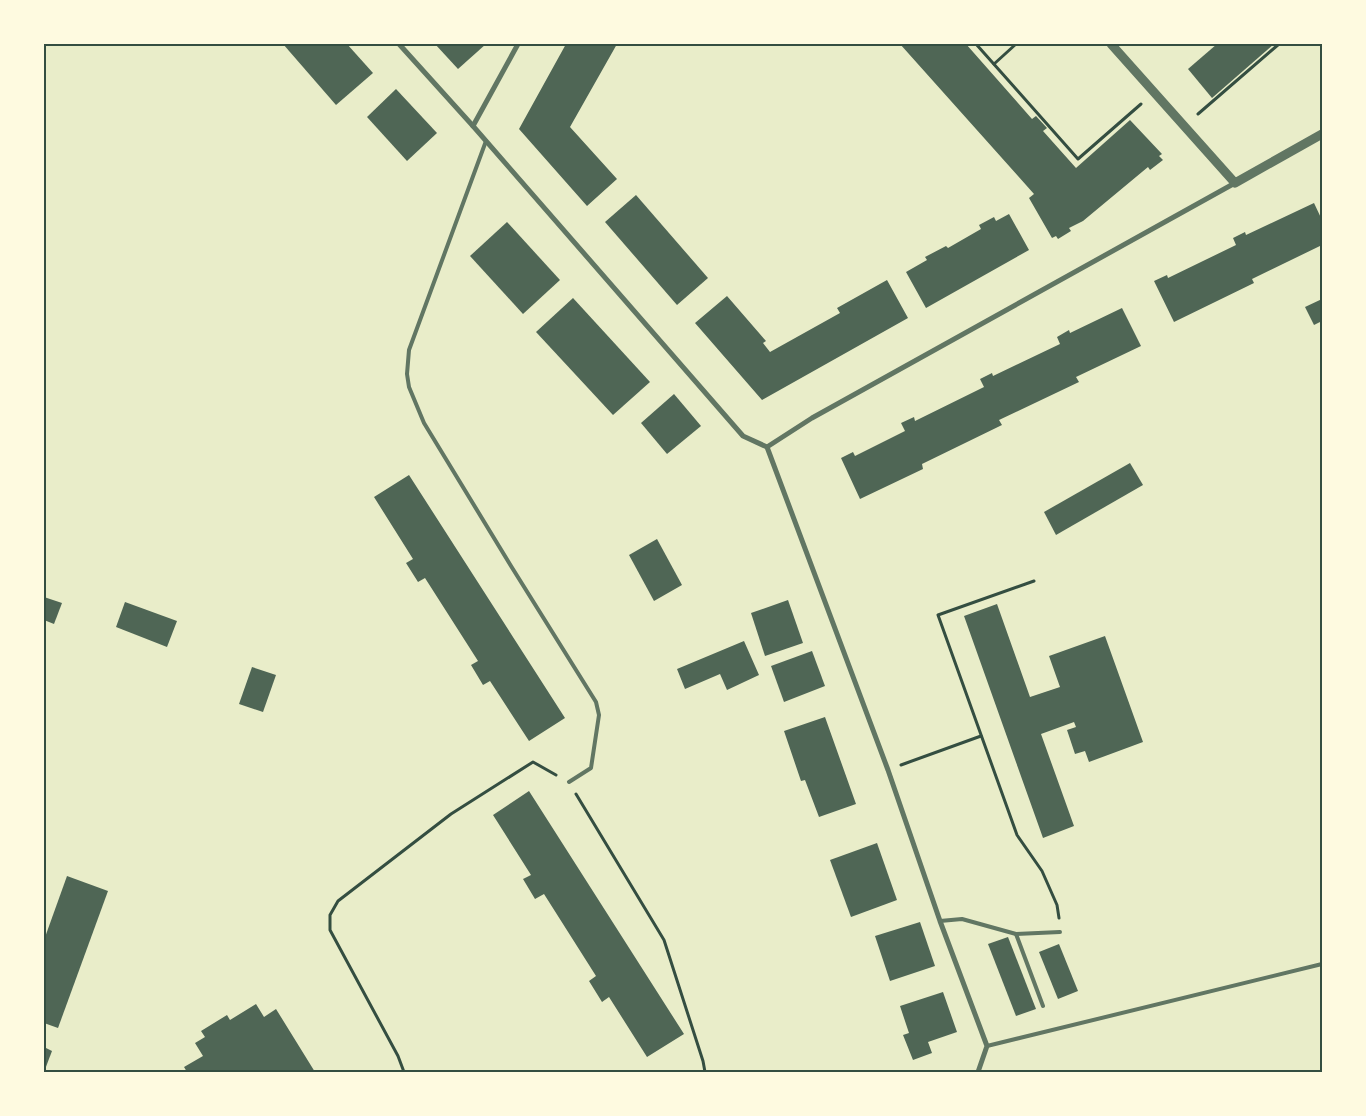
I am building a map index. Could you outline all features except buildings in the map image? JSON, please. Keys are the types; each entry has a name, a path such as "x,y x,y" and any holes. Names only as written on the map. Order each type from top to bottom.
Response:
{"street":[{"path":"399,44 473,126 743,436 767,446 888,770 940,920 987,1046 978,1072"},
{"path":"473,126 518,44"},
{"path":"1111,44 1235,183"},
{"path":"767,446 812,418 1322,134"}],"lane":[{"path":"486,141 409,350 409,387 424,423 596,702 599,715 591,768 569,782"},
{"path":"940,920 962,918 1016,934 1060,932"},
{"path":"1016,934 1043,1006"},
{"path":"987,1046 1322,964"}],"path":[{"path":"976,44 1078,159 1137,107"},
{"path":"994,64 1016,44"},
{"path":"1198,114 1279,44"},
{"path":"1034,581 938,615 1017,835 1042,871 1057,905 1060,932"},
{"path":"906,763 981,736"},
{"path":"404,1072 398,1056 330,930 330,916 338,902 346,895 451,814 533,762 569,782 664,940 705,1072"}]}
